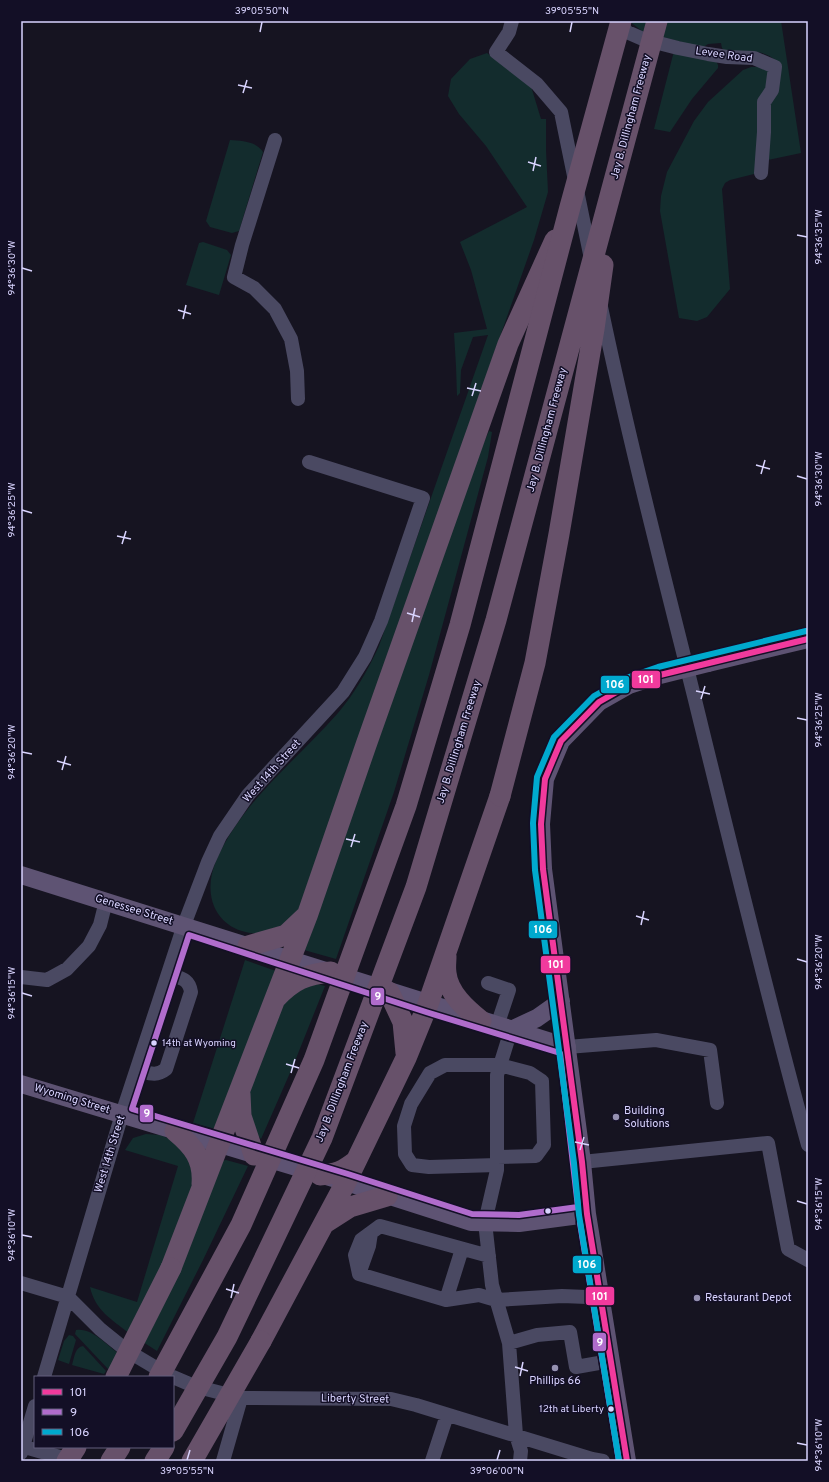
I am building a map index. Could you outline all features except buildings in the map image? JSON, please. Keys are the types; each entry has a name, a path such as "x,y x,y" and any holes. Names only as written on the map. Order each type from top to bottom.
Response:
{"highway":[{"path":"160,1376 241,1225 314,1060 406,806 460,625 620,21"},
{"name":"Jay B. Dillingham Freeway","path":"174,1429 227,1337 322,1138 416,887 496,620 658,21"},
{"path":"192,1461 261,1341 346,1182 406,1058 428,1004 500,796 535,663 559,534 594,329 612,187"},
{"path":"117,1376 171,1268 289,959 307,916 508,344 570,207"},
{"path":"248,946 286,935 307,916"},
{"path":"446,952 446,974 453,992 466,1009 496,1026"},
{"path":"274,1000 284,989 296,980 313,974 331,972"},
{"path":"389,992 403,1022 406,1058"},
{"path":"240,1090 241,1116 254,1155"},
{"path":"175,1131 186,1141 197,1155 203,1172 202,1188"},
{"path":"320,1175 334,1174 346,1169 356,1161"},
{"path":"323,1225 350,1207 387,1196"},
{"path":"67,1461 75,1448"},
{"path":"111,1461 119,1448"},
{"path":"156,1461 163,1448"}],"main road":[{"path":"627,1461 587,1214 582,1162 543,869 541,824 545,779 561,741 599,702 629,685 660,675 808,639"},
{"name":"Genessee Street","path":"21,875 184,925 496,1026 567,1047"},
{"path":"496,1026 537,1018 560,1001"},
{"name":"Wyoming Street","path":"21,1084 346,1182 471,1222 519,1223 587,1214"}],"street":[{"path":"512,21 509,32 496,52 537,84 561,112 618,385 776,1030 808,1145"},
{"name":"Levee Road","path":"620,21 626,32 643,39 708,54 727,57 754,58 775,67 772,90 764,102 764,132 760,173"},
{"path":"274,140 242,245 234,277 254,288 275,309 291,339 297,371 298,399"},
{"name":"West 14th Street","path":"44,1376 122,1114 184,925 208,862 220,836 248,795 343,692 365,657 381,621 423,498 309,462"},
{"path":"21,977 47,980 67,969 89,946 100,925 106,901"},
{"path":"137,1070 152,1074 160,1073 166,1068 191,992 190,984 186,980 168,974"},
{"path":"488,983 509,990 496,1026 500,1065 497,1075 497,1161 485,1222 492,1285 509,1343 516,1435 521,1450 520,1461"},
{"path":"567,1047 656,1040 710,1050 717,1103"},
{"path":"445,1065 500,1065 530,1073 542,1081 544,1145 536,1156 429,1167 412,1166 405,1154 404,1126 411,1104 430,1073 445,1065"},
{"path":"582,1162 768,1143 788,1249 808,1260"},
{"path":"489,1256 380,1226 361,1240 355,1255 359,1274 446,1300 479,1295 496,1300 562,1296 587,1297 600,1294"},
{"path":"446,1300 462,1249"},
{"name":"Liberty Street","path":"21,1283 68,1297 100,1329 126,1350 171,1376"},
{"path":"509,1343 537,1335 570,1332 576,1367 610,1360"},
{"name":"Liberty Street","path":"174,1377 194,1386 241,1398 391,1399 596,1460"},
{"path":"223,1461 241,1398"},
{"path":"34,1409 22,1449 74,1461"},
{"path":"432,1461 447,1415"}],"green space":[{"path":"629,21 781,21 801,153 758,162 758,173 730,180 725,183 722,189 730,289 707,317 697,321 679,318 660,211 661,196 667,172 694,121 708,102 743,70 751,67 761,67 777,62 766,54 760,52 747,51 727,53 722,48 721,43 708,44 702,48 642,31"},
{"path":"674,51 716,61 718,68 692,99 670,132 654,129"},
{"path":"487,53 522,80 530,83 541,119 546,119 548,192 534,240 298,911 288,923 284,925 259,933 242,931 223,920 213,903 211,882 212,872 216,861 227,839 240,819 271,782 338,713 361,681 375,655 488,335 473,337 461,370 460,393 457,396 454,333 487,329 471,270 460,242 527,207 486,146 459,114 448,96 451,79 470,59"},
{"path":"230,140 244,141 253,144 260,148 263,152 239,231 232,233 210,227 206,221"},
{"path":"203,242 227,250 231,255 219,295 186,285 199,243"},
{"path":"489,431 492,432 488,457 429,675 394,792 336,959 304,950 480,451"},
{"path":"245,960 276,971 215,1129 193,1123"},
{"path":"317,984 325,986 293,1066 261,1139 252,1129 246,1102 278,1009 297,990"},
{"path":"146,1134 160,1135 168,1138 186,1150 195,1182 165,1259 129,1333 100,1308 92,1295 90,1287 137,1302 178,1166 125,1150 133,1138"},
{"path":"226,1160 248,1166 157,1351 143,1342 221,1161"},
{"path":"76,1330 87,1331 93,1334 118,1353 109,1370 75,1334"},
{"path":"69,1335 73,1336 76,1340 69,1364 58,1360 64,1341"},
{"path":"83,1346 106,1371 104,1374 72,1365 78,1348"}],"transit line":[{"name":"106","path":"619,1461 579,1215 574,1163 535,870 533,823 537,777 554,737 594,696 626,678 658,667 806,631"},
{"name":"101","path":"627,1461 587,1214 582,1162 543,869 541,824 545,779 561,741 599,702 629,685 660,675 808,639"},
{"name":"9","path":"189,935 426,1012 560,1053 578,1207 519,1215 472,1214 348,1174 132,1109 189,935"},
{"name":"9","path":"580,1223 619,1461"}],"place":[{"name":"14th at Wyoming","path":"154,1043"},
{"name":"Building Solutions","path":"616,1117"},
{"name":"Restaurant Depot","path":"697,1298"},
{"name":"Phillips 66","path":"555,1368"},
{"name":"12th at Liberty","path":"611,1409"}]}
